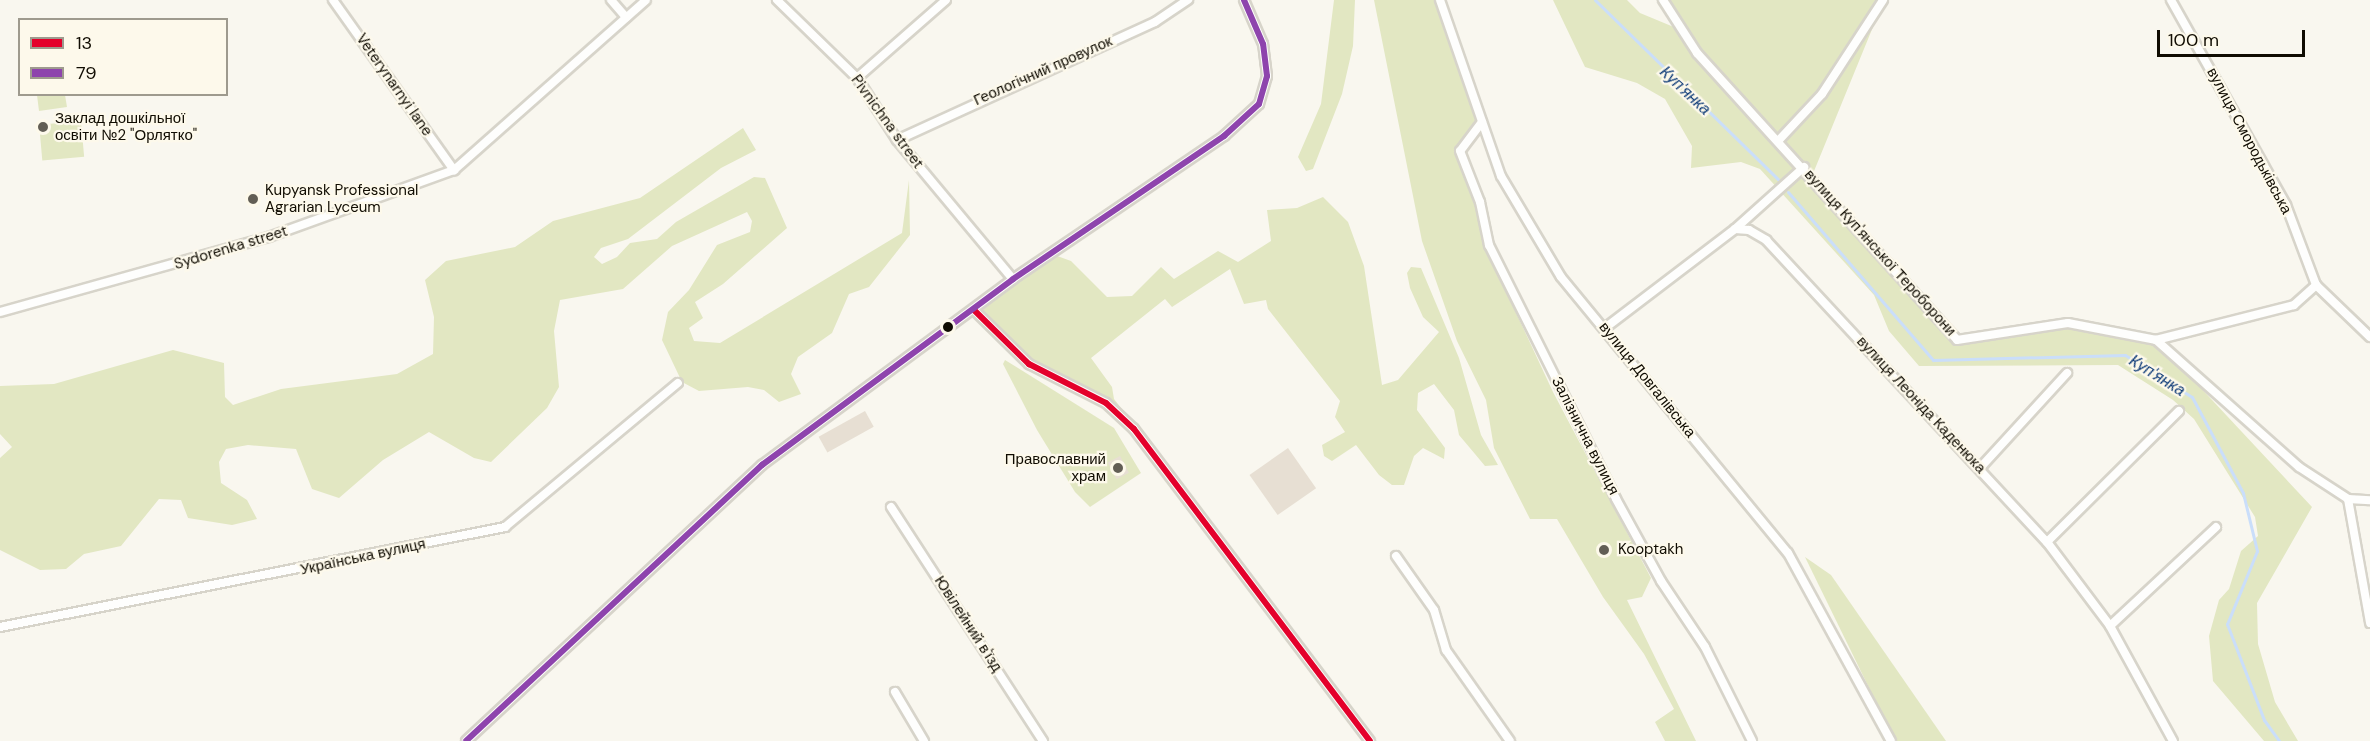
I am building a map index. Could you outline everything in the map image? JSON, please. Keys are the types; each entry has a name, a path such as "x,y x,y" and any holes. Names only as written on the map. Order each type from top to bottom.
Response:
{"street":[{"name":"Veterynarnyi lane","path":"333,0 454,170"},
{"path":"611,0 626,17"},
{"name":"Sydorenka street","path":"0,312 259,240 454,170 646,0"},
{"name":"Pivnichna street","path":"777,0 857,78 897,140 1013,279"},
{"path":"857,78 945,0"},
{"name":"Геологічний провулок","path":"897,140 1155,22 1188,0"},
{"path":"466,741 762,465 975,311 1013,279 1224,136 1259,104 1267,76 1263,44 1244,0"},
{"name":"вулиця Довгалівська","path":"1440,0 1501,176 1561,277 1788,553 1891,741"},
{"name":"вулиця Куп'янської Тероборони","path":"1663,0 1697,53 1804,167 1957,340 2068,323 2124,330 2156,340 2299,467 2349,499"},
{"path":"1779,140 1822,94 1883,0"},
{"name":"вулиця Смородьківська","path":"2171,0 2286,205 2316,285 2370,337"},
{"name":"Залізнична вулиця","path":"1482,122 1461,152 1494,255 1616,499 1661,581 1705,647 1752,741"},
{"path":"1605,328 1735,229 1804,167"},
{"name":"вулиця Леоніда Каденюка","path":"1735,229 1749,230 1766,240 2047,542 2110,626 2173,741"},
{"path":"2156,340 2294,305 2316,285"},
{"path":"975,311 1029,364 1106,403 1134,429 1370,741"},
{"path":"1980,468 2067,373"},
{"name":"Українська вулиця","path":"0,627 505,527 678,383"},
{"path":"2047,542 2179,411"},
{"path":"2370,500 2349,499 2370,623"},
{"name":"Ювілейний в'їзд","path":"891,507 1043,741"},
{"path":"2110,626 2216,527"},
{"path":"1396,556 1434,610 1446,650 1510,741"},
{"path":"895,692 924,741"}],"green space":[{"path":"1334,0 1355,0 1353,46 1342,94 1313,169 1306,171 1298,157 1321,104"},
{"path":"1374,0 1436,0 1478,119 1464,137 1491,259 1553,392 1651,578 1642,597 1627,600 1696,741 1665,741 1655,722 1674,709 1644,654 1603,597 1557,519 1530,519 1494,448 1486,400 1457,341 1422,241"},
{"path":"1553,0 1627,0 1640,13 1681,30 1662,0 1884,0 1812,176 1957,340 2052,325 2099,327 2156,340 2312,507 2257,603 2258,644 2275,702 2298,741 2264,741 2213,681 2209,636 2219,600 2229,589 2241,551 2258,536 2255,517 2194,419 2173,400 2118,365 1919,366 1889,331 1874,295 1760,169 1741,162 1691,168 1692,146 1665,99 1637,83 1585,67"},
{"path":"37,96 65,96 67,107 39,111"},
{"path":"81,121 84,157 42,161 39,125"},
{"path":"743,128 756,150 721,168 628,239 601,248 594,257 602,264 617,257 630,243 657,239 676,222 754,177 765,178 787,228 723,284 695,302 703,318 689,328 694,341 720,343 902,233 909,180 910,235 869,287 849,294 832,333 798,357 791,374 801,394 779,402 764,390 748,387 699,391 682,382 662,340 668,312 689,290 717,245 750,232 752,221 747,212 672,246 623,289 560,300 554,331 559,387 547,408 491,462 474,458 429,432 383,460 339,498 312,489 296,449 248,445 226,449 219,462 221,483 247,500 257,519 232,525 188,518 181,500 159,499 121,546 84,554 66,569 40,570 0,550 0,458 12,447 0,434 0,386 54,384 173,350 224,363 225,397 233,405 281,389 397,374 433,354 434,317 425,280 446,261 515,247 553,221 640,198"},
{"path":"1323,197 1348,222 1364,266 1382,385 1398,380 1439,332 1423,317 1410,288 1407,273 1411,267 1421,268 1459,358 1481,435 1498,465 1485,466 1459,435 1454,410 1434,384 1418,393 1417,410 1445,448 1444,459 1423,448 1414,456 1404,485 1392,485 1379,475 1356,445 1332,461 1324,456 1322,445 1345,432 1335,417 1340,401 1268,309 1266,300 1244,304 1230,269 1172,307 1165,299 1091,358 1112,387 1114,399 1211,521 1106,403 1031,365 997,338 975,311 1049,253 1071,261 1107,297 1132,296 1161,267 1174,279 1218,251 1238,262 1271,241 1267,210 1297,208"},
{"path":"1005,360 1114,428 1141,473 1090,507 1075,492 1037,430 1003,364"},
{"path":"1805,557 1831,575 1946,741 1895,741"}],"building":[{"path":"865,411 874,427 827,452 819,437"},
{"path":"1288,448 1316,488 1278,515 1249,475"},
{"name":"Православний храм","path":"1120,456 1129,473 1117,479 1108,463"}],"waterway":[{"name":"Куп'янка","path":"1595,0 1778,179"},
{"name":"Куп'янка","path":"1788,192 1933,360 2125,355 2192,397 2243,493 2257,551 2227,624 2264,720 2279,741"}],"transit line":[{"name":"79","path":"466,741 762,465 1013,279 1224,136 1259,104 1267,76 1263,44 1244,0"},
{"name":"13","path":"975,311 1029,364 1106,403 1134,429 1370,741"}],"place":[{"name":"Заклад дошкільної освіти №2 \"Орлятко\"","path":"43,127"},
{"name":"Kupyansk Professional Agrarian Lyceum","path":"253,199"},
{"name":"Православний храм","path":"1118,468"},
{"name":"Kooptakh","path":"1604,550"}]}
